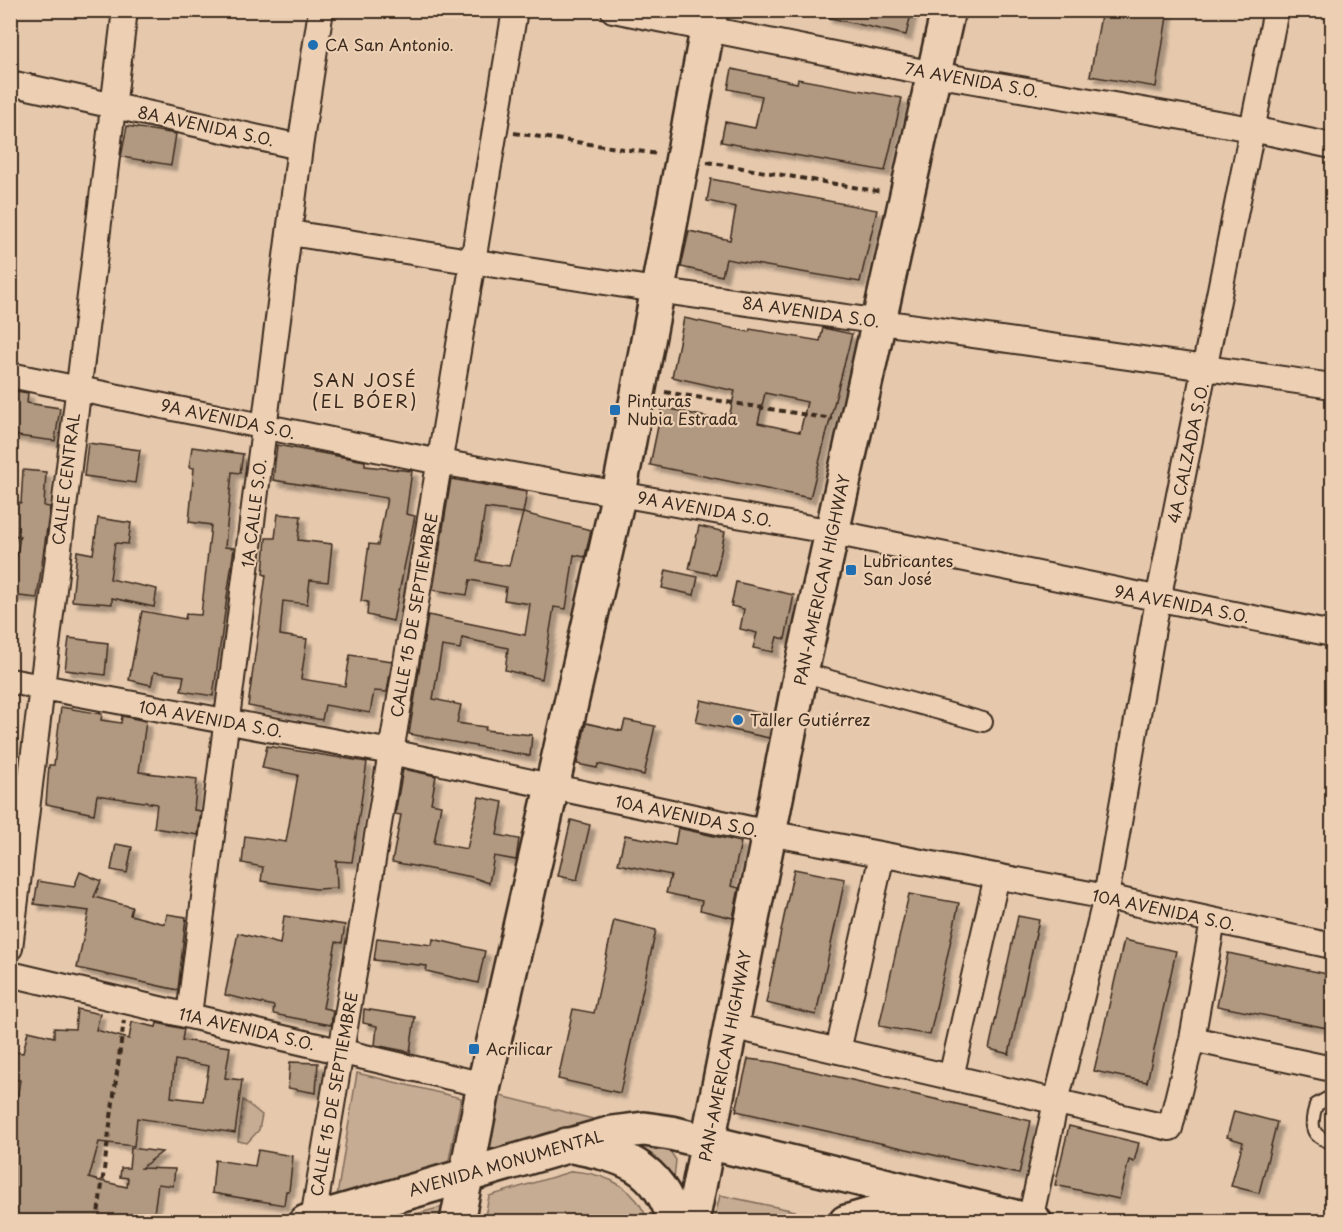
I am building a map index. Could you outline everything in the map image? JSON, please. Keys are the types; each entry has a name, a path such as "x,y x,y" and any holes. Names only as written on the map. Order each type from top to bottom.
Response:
{"main road":[{"name":"PAN-AMERICAN HIGHWAY","path":"692,1221 801,672 948,10"},
{"path":"457,1221 484,1085 619,493 709,20"},
{"name":"AVENIDA MONUMENTAL","path":"310,1220 612,1132 644,1129 708,1141 987,1209"},
{"path":"567,1145 615,1154 638,1166 662,1191 675,1221"},
{"path":"846,1221 884,1211 937,1205 987,1209 1033,1221"}],"street":[{"name":"CALLE CENTRAL","path":"10,948 124,10"},
{"name":"1A CALLE S.O.","path":"189,1015 300,147 321,10"},
{"name":"CALLE 15 DE SEPTIEMBRE","path":"310,1220 341,1051 515,10"},
{"name":"7A AVENIDA S.O.","path":"613,10 709,20 934,74 1252,129 1332,146"},
{"name":"4A CALZADA S.O.","path":"1033,1221 1056,1102 1106,897 1158,600 1276,10"},
{"name":"8A AVENIDA S.O.","path":"10,83 300,147"},
{"name":"8A AVENIDA S.O.","path":"290,233 656,290 1332,387"},
{"name":"9A AVENIDA S.O.","path":"10,375 440,462 833,532 1332,634"},
{"path":"801,672 983,722"},
{"name":"10A AVENIDA S.O.","path":"10,681 391,752 769,833 1106,897 1332,946"},
{"path":"838,1051 882,855"},
{"path":"951,1077 997,876"},
{"path":"730,1026 1170,1128 1192,1039 1214,921"},
{"name":"11A AVENIDA S.O.","path":"10,974 484,1085"},
{"path":"1192,1039 1332,1069"}],"lane":[{"path":"1332,1096 1316,1105 1312,1129 1316,1136 1332,1142"}],"path":[{"path":"495,130 683,158 907,196"},
{"path":"639,387 857,423"},
{"path":"97,1221 126,1001"}],"shaded area":[{"path":"357,1073 461,1098 448,1165 337,1196"},
{"path":"493,1094 609,1123 481,1156"},
{"path":"243,1100 262,1115 259,1130 247,1143 238,1141"},
{"path":"660,1145 670,1151 676,1160 672,1199 620,1151"},
{"path":"573,1171 598,1175 619,1184 636,1199 648,1221 484,1221 489,1196"},
{"path":"720,1195 795,1211 782,1221 714,1221"},
{"path":"442,1207 439,1221 390,1221"}],"building":[{"path":"827,10 912,10 906,35 826,17"},
{"path":"1102,10 1168,10 1156,87 1090,76"},
{"path":"732,69 797,83 798,79 902,98 885,171 721,142 725,122 755,128 762,96 728,89"},
{"path":"127,126 176,134 171,165 121,157"},
{"path":"711,179 877,210 860,282 726,259 722,276 681,267 689,231 730,240 736,207 707,201"},
{"path":"684,318 749,332 750,329 820,341 823,328 852,334 810,498 650,465 662,407 728,422 735,391 672,377","holes":["765,393 807,402 800,432 758,423"]},
{"path":"10,390 28,393 27,403 60,408 55,441 10,435"},
{"path":"88,443 140,450 135,483 84,476"},
{"path":"277,445 365,461 365,466 412,471 406,514 415,516 393,621 367,615 368,602 361,601 369,544 378,545 387,498 273,480"},
{"path":"192,447 243,454 240,473 232,472 225,547 234,548 213,696 181,691 184,676 154,672 151,685 129,680 142,611 185,619 186,614 201,615 211,525 189,522 194,468 189,467"},
{"path":"23,470 46,472 44,506 50,507 37,598 10,595 10,573 14,573 20,536 10,535 10,501 21,503"},
{"path":"451,479 527,492 523,513 591,530 585,557 574,555 566,609 554,607 542,679 505,670 508,648 462,638 460,649 442,646 433,699 461,705 457,723 486,727 485,730 532,735 530,756 409,734 428,615 525,635 530,604 504,600 506,587 470,580 467,595 433,590","holes":["485,508 523,513 509,566 477,561"]},
{"path":"278,514 301,516 298,540 332,544 328,582 310,580 307,604 283,601 280,635 307,639 301,679 345,686 350,655 392,661 387,692 374,691 370,713 325,705 322,720 248,706 266,575 263,574 266,538 275,538"},
{"path":"98,518 131,523 128,544 115,543 110,579 157,589 154,607 112,598 112,604 72,601 77,551 93,554"},
{"path":"699,526 725,532 716,575 689,569"},
{"path":"666,570 698,577 694,595 662,588"},
{"path":"736,582 794,595 785,639 777,637 773,652 753,648 757,633 740,629 744,609 731,606"},
{"path":"69,638 108,643 105,675 65,670"},
{"name":"Taller Gutiérrez","path":"701,700 773,716 769,738 696,722"},
{"path":"61,707 102,714 101,720 121,723 122,716 146,721 139,772 197,779 194,810 201,811 198,835 154,828 157,804 97,795 94,814 46,804 49,765 54,765"},
{"path":"625,720 655,726 644,775 598,764 597,768 577,764 586,723 622,731"},
{"path":"267,746 367,762 352,862 336,861 337,888 316,889 261,881 263,867 242,863 245,836 286,842 298,775 262,768"},
{"path":"403,769 436,776 431,803 441,805 434,843 467,849 479,797 503,802 497,835 519,839 516,860 494,856 489,883 472,877 392,862 401,815 395,814"},
{"path":"571,820 590,825 577,880 558,876"},
{"path":"678,828 741,842 731,886 739,888 733,918 700,910 702,901 666,893 671,875 618,864 625,835 675,845"},
{"path":"116,844 132,847 127,873 111,870"},
{"path":"794,869 845,879 816,1015 766,1003"},
{"path":"80,872 101,881 94,897 132,907 130,915 165,924 167,914 186,917 178,990 77,968 89,911 34,904 38,881 74,887"},
{"path":"909,894 959,903 930,1035 879,1026"},
{"path":"284,916 345,925 342,943 336,942 323,1008 333,1010 331,1025 273,1014 274,1006 225,995 238,933 280,944"},
{"path":"1018,916 1039,920 1009,1054 989,1049"},
{"path":"614,920 656,930 620,1093 558,1079 573,1009 594,1013"},
{"path":"377,938 432,945 433,939 485,951 478,983 426,971 427,966 374,960"},
{"path":"1124,940 1176,951 1147,1082 1094,1071"},
{"path":"1228,953 1332,975 1327,1028 1217,1006"},
{"path":"77,1009 100,1014 96,1030 129,1039 132,1022 156,1027 157,1023 184,1029 182,1040 230,1047 225,1078 242,1080 235,1133 137,1118 134,1146 99,1142 89,1178 127,1187 128,1178 120,1177 121,1168 129,1168 131,1148 162,1152 141,1168 175,1169 173,1186 158,1184 153,1221 10,1221 10,1122 13,1123 20,1080 10,1078 16,1052 23,1053 28,1031 54,1037 54,1028 75,1029","holes":["175,1060 209,1066 203,1101 171,1097"]},
{"path":"364,1009 415,1017 410,1052 375,1045 377,1026 363,1023"},
{"path":"748,1059 773,1062 1031,1121 1019,1174 736,1111"},
{"path":"290,1062 318,1063 316,1093 288,1088"},
{"path":"1234,1111 1277,1122 1259,1193 1231,1186 1243,1142 1227,1137"},
{"path":"1069,1126 1139,1143 1134,1162 1129,1160 1119,1199 1055,1185"},
{"path":"258,1150 293,1156 289,1191 286,1191 284,1205 212,1193 215,1160 255,1166"}],"place":[{"name":"CA San Antonio.","path":"313,45"},
{"name":"Pinturas Nubia Estrada","path":"615,410"},
{"name":"Lubricantes San José","path":"851,570"},
{"name":"Taller Gutiérrez","path":"738,720"},
{"name":"Acrilicar","path":"474,1049"}],"district":[{"name":"SAN JOSÉ (EL BÓER)","path":"365,391"}]}
